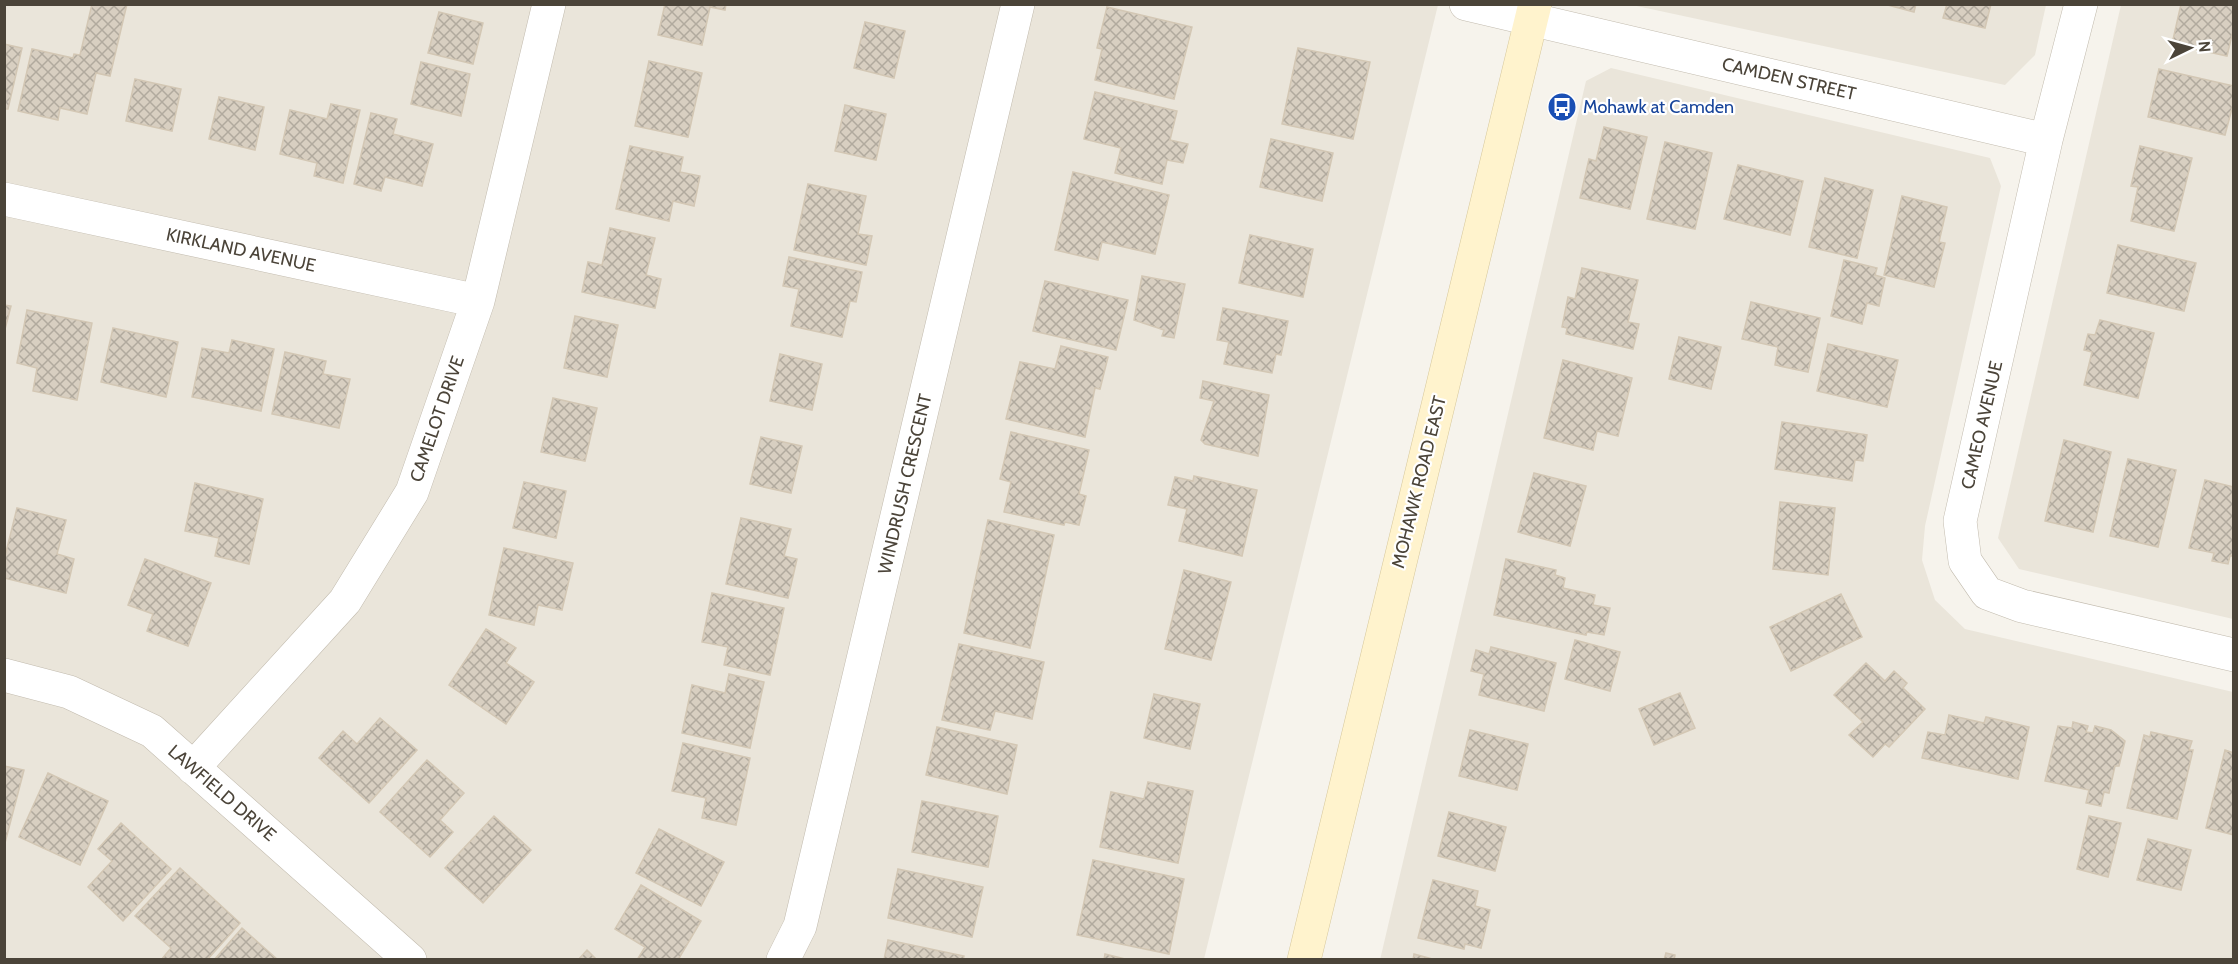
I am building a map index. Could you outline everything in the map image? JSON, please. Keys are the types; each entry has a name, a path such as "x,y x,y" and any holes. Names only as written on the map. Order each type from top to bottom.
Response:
{"main road":[{"name":"MOHAWK ROAD EAST","path":"1304,960 1534,12"}],"street":[{"name":"CAMELOT DRIVE","path":"194,768 345,601 412,492 478,301 549,4"},
{"name":"WINDRUSH CRESCENT","path":"783,960 800,926 1018,4"},
{"name":"CAMDEN STREET","path":"1466,4 1534,12 2046,140"},
{"name":"CAMEO AVENUE","path":"2081,4 2046,140 1960,521 1965,561 1987,593 2022,606 2234,655"},
{"name":"KIRKLAND AVENUE","path":"4,199 478,301"},
{"name":"LAWFIELD DRIVE","path":"4,675 69,692 152,731 410,960"}],"shaded area":[{"path":"5,5 1438,5 1204,959 5,960"},
{"path":"1632,5 2046,5 2035,55 2005,85"},
{"path":"2121,5 2233,5 2233,619 2019,569 1998,538"},
{"path":"1611,68 1990,158 2001,186 1925,526 1922,560 1935,600 1965,629 2233,692 2233,959 1380,960 1586,81"}],"building":[{"path":"92,4 127,4 110,76 96,73 87,114 60,108 58,120 18,111 32,49 73,58 74,54 80,55"},
{"path":"665,4 726,4 725,10 710,7 702,45 658,35"},
{"path":"1884,4 1916,4 1914,12"},
{"path":"1947,4 1991,4 1985,28 1943,18"},
{"path":"2181,4 2234,4 2234,27 2227,56 2172,44"},
{"path":"1107,7 1192,27 1174,99 1095,80 1102,49 1097,48"},
{"path":"439,12 483,23 473,64 428,53"},
{"path":"865,22 905,31 894,78 854,68"},
{"path":"4,44 22,48 8,109 4,109"},
{"path":"1298,48 1370,62 1353,139 1282,124"},
{"path":"649,61 702,73 688,137 635,126"},
{"path":"421,62 470,74 461,116 411,104"},
{"path":"2159,69 2234,86 2234,101 2225,135 2148,117"},
{"path":"135,79 181,89 172,131 126,121"},
{"path":"1095,92 1177,111 1170,140 1188,144 1183,163 1167,160 1162,184 1115,173 1121,148 1084,139"},
{"path":"219,97 264,107 255,150 209,139"},
{"path":"331,104 360,110 343,183 314,176 317,163 280,154 290,110 327,119"},
{"path":"845,105 886,114 876,160 835,151"},
{"path":"371,113 397,119 393,134 433,144 422,186 385,177 381,191 354,184"},
{"path":"1604,127 1647,137 1630,209 1580,198 1589,159 1596,161"},
{"path":"1271,139 1333,153 1322,201 1260,187"},
{"path":"1665,142 1712,153 1695,229 1647,219"},
{"path":"630,146 683,157 680,172 700,176 694,206 673,201 669,221 616,209"},
{"path":"2140,146 2192,158 2174,231 2131,221 2138,187 2131,186"},
{"path":"1738,165 1803,181 1790,235 1724,219"},
{"path":"1073,172 1169,195 1155,254 1102,242 1098,260 1055,250"},
{"path":"1825,178 1873,190 1857,258 1809,247"},
{"path":"808,184 866,196 858,234 872,236 866,265 794,250"},
{"path":"1902,196 1947,207 1939,242 1945,243 1934,287 1884,275"},
{"path":"610,228 655,238 646,275 661,279 655,308 582,292 588,262 602,265"},
{"path":"1250,235 1313,249 1303,297 1239,283"},
{"path":"2118,245 2196,263 2184,311 2107,293"},
{"path":"789,257 862,272 856,302 850,301 842,337 791,326 799,289 783,286"},
{"path":"1844,260 1877,268 1875,275 1885,278 1879,306 1867,303 1862,324 1831,316"},
{"path":"1582,268 1638,280 1628,322 1639,324 1633,349 1566,334 1567,328 1562,327 1568,297 1575,299"},
{"path":"1142,276 1185,284 1174,338 1162,336 1164,330 1134,320"},
{"path":"1045,281 1128,300 1116,350 1033,331"},
{"path":"1751,302 1820,318 1808,372 1775,365 1778,347 1742,339"},
{"path":"4,305 11,306 4,333"},
{"path":"1223,308 1288,321 1281,355 1276,354 1272,373 1224,364 1229,342 1217,340"},
{"path":"27,310 92,323 77,400 33,391 37,368 17,363"},
{"path":"575,316 618,325 607,377 564,368"},
{"path":"2100,320 2154,333 2138,398 2084,385 2092,352 2084,350 2088,334 2095,335"},
{"path":"113,328 178,342 166,397 101,382"},
{"path":"1679,337 1721,347 1711,389 1669,379"},
{"path":"232,340 274,349 261,411 192,397 202,348 229,353"},
{"path":"1828,344 1898,360 1887,407 1817,391"},
{"path":"1061,346 1108,357 1100,389 1095,388 1085,437 1006,419 1020,362 1055,369"},
{"path":"285,352 326,361 323,374 350,379 339,428 272,414"},
{"path":"780,354 822,364 812,410 770,401"},
{"path":"1563,360 1632,378 1618,436 1597,431 1593,450 1544,438"},
{"path":"1203,381 1269,395 1258,456 1205,444 1201,440 1214,401 1200,398"},
{"path":"553,398 597,408 585,461 541,452"},
{"path":"1782,422 1867,435 1863,461 1855,460 1852,481 1775,469"},
{"path":"1011,432 1089,450 1079,494 1086,496 1079,525 1065,522 1064,525 1004,512 1011,482 1000,479"},
{"path":"761,437 802,446 791,493 750,484"},
{"path":"2064,440 2111,452 2093,532 2045,521"},
{"path":"2128,459 2176,470 2158,547 2110,536"},
{"path":"1534,473 1586,486 1570,546 1518,532"},
{"path":"1194,476 1257,490 1242,556 1179,541 1187,509 1168,505 1175,477 1193,481"},
{"path":"2205,480 2234,487 2234,556 2230,556 2228,564 2212,561 2214,553 2189,548"},
{"path":"524,482 566,491 556,538 513,528"},
{"path":"195,483 263,499 249,564 215,556 219,538 185,531"},
{"path":"1780,502 1835,508 1828,575 1773,569"},
{"path":"17,508 66,520 57,554 74,559 66,593 4,578 4,560"},
{"path":"741,518 791,529 784,556 797,559 788,598 726,584"},
{"path":"988,520 1054,535 1030,648 964,633"},
{"path":"504,548 573,563 562,610 538,605 534,625 489,615"},
{"path":"145,559 211,583 188,646 147,631 153,614 128,605"},
{"path":"1506,559 1556,570 1555,575 1565,578 1563,588 1595,595 1593,605 1610,608 1604,635 1587,632 1586,635 1494,615"},
{"path":"1184,570 1231,582 1211,660 1165,649"},
{"path":"712,593 784,608 770,675 724,665 728,647 702,642"},
{"path":"1841,594 1862,637 1791,671 1770,627"},
{"path":"486,629 516,648 506,663 534,682 506,724 449,685"},
{"path":"1575,640 1620,652 1610,691 1565,679"},
{"path":"959,644 1044,662 1032,719 995,711 990,730 942,720"},
{"path":"1491,647 1556,663 1544,711 1479,695 1484,674 1471,671 1476,650 1489,654"},
{"path":"1866,663 1885,681 1894,671 1907,683 1903,688 1925,709 1889,747 1885,744 1873,757 1849,735 1863,722 1834,695"},
{"path":"729,674 764,682 750,748 682,733 692,685 725,693"},
{"path":"1680,693 1695,728 1654,745 1639,709"},
{"path":"1154,694 1200,704 1190,749 1144,738"},
{"path":"1949,715 1984,723 1986,717 2029,727 2018,779 1922,758 1928,732 1945,735"},
{"path":"380,718 417,750 369,803 319,758 343,731 357,744"},
{"path":"2073,722 2088,726 2086,732 2093,733 2095,726 2111,730 2125,741 2119,766 2115,766 2109,793 2104,792 2101,806 2086,803 2089,790 2045,781 2058,726 2072,728"},
{"path":"937,727 1017,745 1007,794 926,775"},
{"path":"1470,730 1528,744 1517,790 1459,776"},
{"path":"2151,732 2192,741 2189,750 2193,750 2177,819 2127,808 2144,735 2150,737"},
{"path":"683,743 750,758 736,825 702,818 706,798 672,791"},
{"path":"2225,750 2234,753 2234,835 2206,828"},
{"path":"427,760 464,793 440,820 453,832 430,857 380,812"},
{"path":"4,766 24,770 5,843 4,843"},
{"path":"48,773 108,801 80,865 19,837"},
{"path":"1148,782 1193,791 1178,863 1100,847 1111,792 1144,799"},
{"path":"922,801 998,816 988,867 912,852"},
{"path":"1449,812 1506,827 1495,871 1438,856"},
{"path":"494,816 531,850 483,903 445,868"},
{"path":"2089,816 2121,823 2108,877 2077,869"},
{"path":"121,823 171,869 123,921 88,887 112,861 98,849"},
{"path":"659,829 724,862 701,906 636,873"},
{"path":"2148,839 2191,850 2181,890 2137,880"},
{"path":"1093,860 1184,879 1169,954 1077,935"},
{"path":"180,868 240,923 207,960 161,960 171,948 135,916"},
{"path":"898,869 983,887 972,937 888,918"},
{"path":"1433,880 1478,891 1475,906 1490,910 1481,948 1465,944 1464,949 1418,938"},
{"path":"641,885 701,921 678,960 637,960 645,947 615,929"},
{"path":"242,928 278,960 214,960"},
{"path":"888,940 964,956 963,960 884,960"},
{"path":"587,950 597,960 578,960"},
{"path":"1666,953 1675,955 1674,960 1664,960"},
{"path":"1105,954 1129,960 1104,960"},
{"path":"1414,954 1436,960 1413,960"}],"place":[{"name":"Mohawk at Camden","path":"1562,107"}]}
